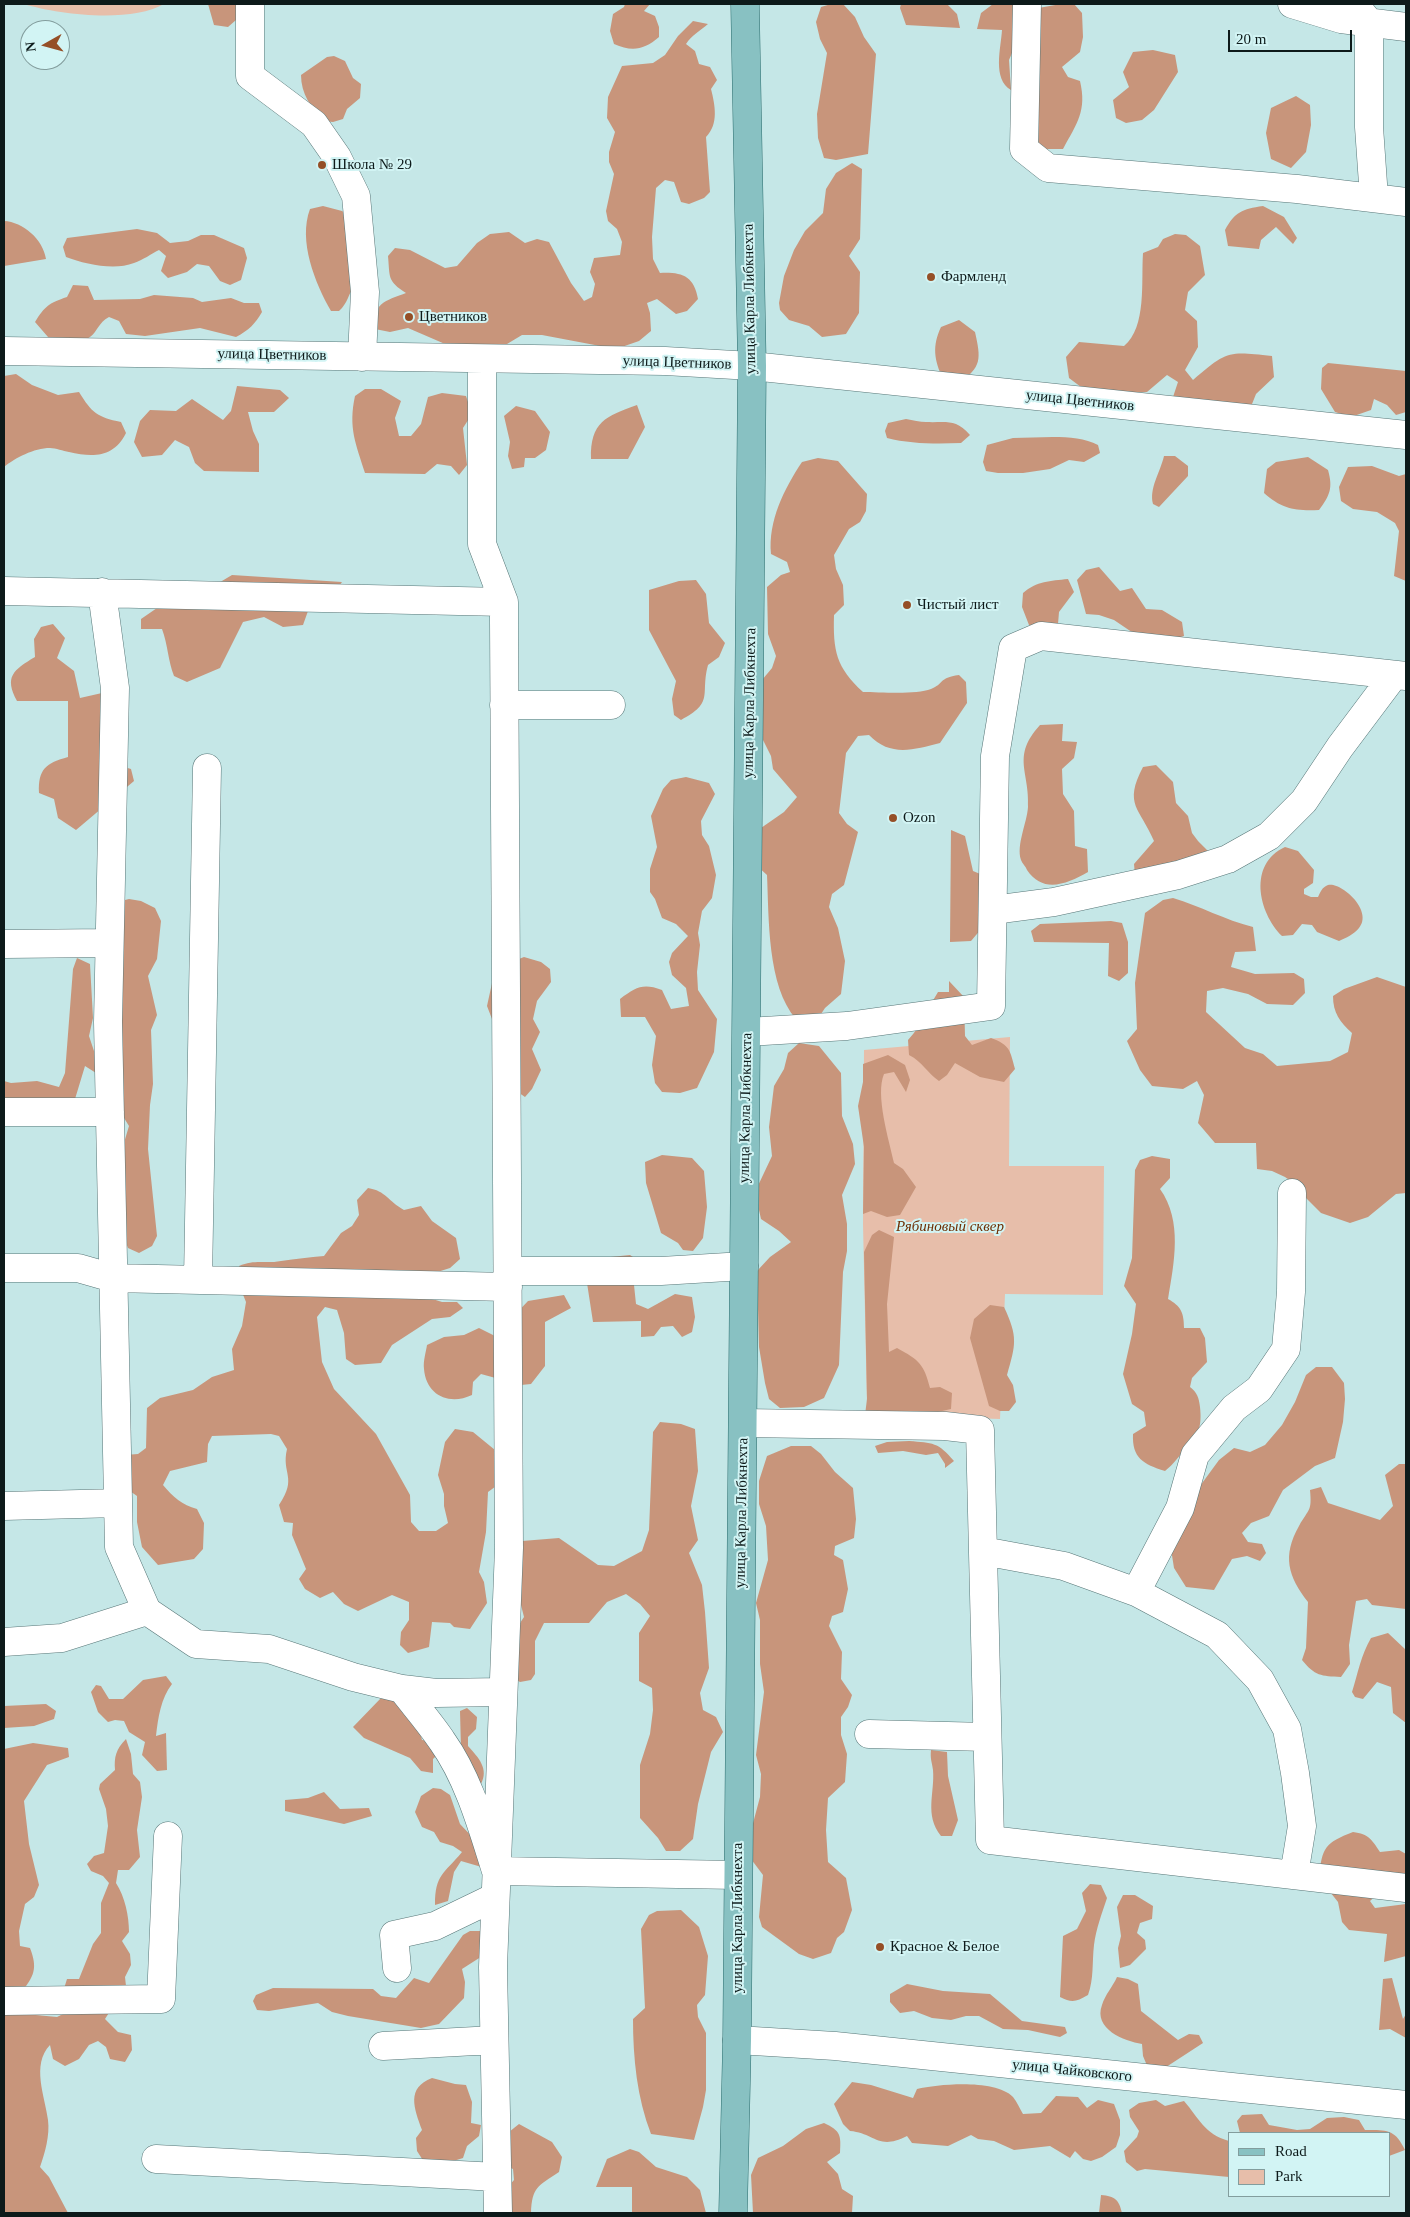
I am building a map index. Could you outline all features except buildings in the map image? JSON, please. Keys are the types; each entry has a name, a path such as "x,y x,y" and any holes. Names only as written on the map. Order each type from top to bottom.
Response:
{"main road":[{"name":"улица Карла Либкнехта","path":"733,2213 737,2040 752,366 745,4"}],"street":[{"path":"250,4 250,76 314,124 337,157 356,196 365,292 362,357"},
{"path":"1027,4 1024,148 1048,168 1297,189 1406,202"},
{"path":"1292,4 1341,18 1361,13 1406,27"},
{"path":"1361,13 1374,198"},
{"name":"улица Цветников","path":"4,351 665,362 752,366 1406,435"},
{"path":"482,359 482,544 504,602 509,1548 492,1967 498,2213"},
{"path":"4,591 504,602"},
{"path":"102,592 115,688 108,1022 119,1547 147,1611 196,1644 269,1649 353,1677 402,1689 436,1693 503,1692"},
{"path":"747,1032 847,1026 992,1006 995,756 1013,648 1041,636 1400,676"},
{"path":"993,910 1054,902 1178,875 1228,859 1269,836 1304,801 1340,747 1400,676"},
{"path":"504,705 611,705"},
{"path":"198,1280 207,768"},
{"path":"4,944 109,944"},
{"path":"4,1112 110,1112"},
{"path":"1136,1592 1180,1508 1195,1455 1234,1408 1259,1389 1286,1349 1291,1292 1292,1193"},
{"path":"4,1268 78,1268 113,1278 198,1280 508,1279 744,1266"},
{"path":"743,1423 945,1426 980,1430 990,1840 1406,1888"},
{"path":"4,1506 118,1503"},
{"path":"983,1551 1064,1566 1136,1592 1217,1635 1260,1680 1286,1728 1296,1773 1302,1826 1294,1875"},
{"path":"4,1642 62,1638 147,1611"},
{"path":"402,1689 443,1742 475,1805 496,1884"},
{"path":"869,1734 988,1737"},
{"path":"4,2001 161,1999 168,1836"},
{"path":"397,1968 394,1935 435,1926 496,1884 738,1875"},
{"path":"383,2046 494,2040"},
{"name":"улица Чайковского","path":"737,2040 835,2046 1406,2105"},
{"path":"156,2159 498,2177"}],"green space":[{"path":"24,4 164,4 134,14 95,15 75,14"},
{"name":"Рябиновый сквер","path":"1010,1037 1009,1166 1104,1166 1103,1295 1005,1294 1000,1419 969,1418 867,1405 863,1224 864,1050"}],"shaded area":[{"path":"208,4 236,4 236,20 228,27 214,25"},
{"path":"625,4 650,4 644,11 655,16 659,27 659,37 648,45 632,49 614,44 610,31 613,14 624,7"},
{"path":"831,4 843,4 855,17 864,37 876,54 868,154 836,160 824,158 818,138 817,114 827,53 820,39 816,22 821,7"},
{"path":"901,4 947,4 957,14 960,28 906,25 900,8"},
{"path":"993,4 1013,4 1027,10 1061,4 1074,4 1082,13 1083,37 1080,52 1062,67 1068,77 1080,81 1082,91 1079,117 1063,149 1044,149 1029,138 1026,52 1012,53 1009,60 1011,90 1001,79 999,54 1002,30 977,29 981,13"},
{"path":"693,21 708,24 686,44 695,51 699,64 710,67 717,80 711,89 715,108 713,126 706,137 710,192 704,198 689,204 681,202 674,182 665,180 656,188 652,237 653,259 660,273 675,273 686,277 690,280 696,291 698,299 687,311 676,314 657,299 647,303 650,313 651,331 639,341 616,349 542,335 522,335 507,344 488,347 452,347 408,328 390,332 375,329 378,308 386,301 406,293 392,282 390,274 388,256 395,248 410,250 445,268 457,266 477,243 490,234 509,232 525,243 537,239 549,242 571,283 584,301 592,297 595,284 590,272 594,258 620,255 622,242 617,229 608,221 606,211 614,174 609,162 609,152 615,132 607,118 608,97 622,66 653,63 665,55 678,36"},
{"path":"1153,50 1175,55 1178,72 1154,110 1142,120 1126,123 1116,118 1113,100 1129,87 1123,72 1133,52"},
{"path":"334,56 345,61 353,78 361,84 360,98 347,109 343,119 333,122 323,121 311,105 301,82 301,75 327,57"},
{"path":"1296,96 1310,105 1311,125 1306,152 1291,168 1271,159 1266,133 1271,108"},
{"path":"852,163 862,169 860,239 849,256 860,272 859,313 846,334 822,337 809,326 789,320 780,310 779,303 784,276 794,250 805,231 823,213 826,189 836,173"},
{"path":"323,206 342,211 351,218 355,285 339,311 331,311 325,300 314,275 307,248 307,221 310,209"},
{"path":"1263,206 1284,217 1297,238 1293,244 1276,227 1261,240 1259,249 1228,246 1225,230 1232,219 1244,210"},
{"path":"4,221 25,228 31,233 41,245 46,259 4,266"},
{"path":"137,229 157,233 170,243 188,241 201,235 214,235 244,248 247,258 241,280 230,285 220,281 209,266 197,264 187,272 168,278 161,271 166,256 159,250 137,262 118,266 91,264 66,257 63,247 67,238"},
{"path":"1175,234 1186,235 1200,246 1205,275 1188,292 1185,310 1197,321 1198,347 1185,370 1193,380 1213,363 1228,355 1272,356 1274,377 1256,394 1250,409 1173,397 1178,382 1167,375 1147,392 1112,394 1085,390 1069,378 1066,357 1079,342 1124,346 1131,338 1140,316 1143,253 1158,247 1163,239"},
{"path":"73,285 88,286 94,300 140,299 154,295 193,298 202,302 231,298 244,303 259,303 262,312 245,332 236,337 200,328 145,336 126,334 119,321 109,317 86,340 51,352 48,337 35,322 48,306 67,297"},
{"path":"959,320 975,332 979,356 976,367 959,383 943,379 936,359 935,347 941,327"},
{"path":"1328,363 1406,371 1406,412 1396,415 1387,405 1374,399 1371,410 1351,417 1335,412 1321,389 1322,368"},
{"path":"16,374 32,385 58,395 79,392 96,413 121,422 126,433 116,447 102,454 87,455 55,448 44,448 25,454 4,467 4,376"},
{"path":"237,386 280,390 289,398 274,412 248,412 259,444 259,472 204,471 195,463 189,447 175,440 162,455 142,457 134,442 140,421 150,410 176,411 192,399 223,420 231,411"},
{"path":"365,389 381,389 401,401 395,418 399,436 411,436 421,424 428,397 442,393 466,396 472,414 463,428 467,465 459,475 451,466 437,464 425,474 365,473 354,436 352,417 355,396"},
{"path":"637,405 645,427 628,459 591,459 593,436 602,422 617,413"},
{"path":"516,406 535,411 550,432 546,450 535,458 525,458 524,467 512,469 508,456 510,442 504,416"},
{"path":"906,419 924,422 950,422 960,426 970,435 961,443 924,443 887,438 885,431 888,423"},
{"path":"1057,437 1079,439 1098,445 1100,453 1084,462 1069,460 1050,469 1023,473 986,471 983,462 987,445 1013,438"},
{"path":"1164,456 1175,456 1188,466 1188,476 1159,507 1153,504 1152,492"},
{"path":"1308,457 1328,470 1330,476 1330,491 1319,510 1289,508 1277,503 1264,493 1267,469 1276,462"},
{"path":"818,458 838,461 867,494 866,511 860,522 849,529 834,555 836,569 843,585 844,605 834,615 834,639 838,658 842,666 863,692 907,693 924,691 935,687 944,679 959,675 966,682 967,703 940,743 902,750 885,747 869,735 858,736 846,753 839,813 847,824 858,832 844,885 832,894 829,907 838,928 845,961 841,994 825,1008 817,1020 796,1019 780,989 771,951 767,875 756,865 761,828 784,812 797,797 773,769 771,756 759,732 762,680 772,668 776,656 768,634 767,587 781,575 790,572 787,562 771,554 772,530 783,494 802,462"},
{"path":"1372,466 1399,476 1406,474 1406,581 1394,576 1399,531 1395,523 1377,512 1353,509 1341,501 1339,487 1348,467"},
{"path":"1099,567 1120,591 1132,588 1146,609 1162,610 1182,622 1184,636 1164,642 1145,641 1114,620 1099,615 1086,614 1077,580 1086,570"},
{"path":"232,575 342,582 334,593 313,597 303,625 283,627 264,617 243,622 220,668 187,682 174,676 162,629 141,629 141,619 157,608 180,606"},
{"path":"1068,579 1074,592 1059,612 1058,624 1040,628 1029,625 1022,607 1023,593 1039,584"},
{"path":"696,580 706,594 709,623 725,643 719,657 708,665 702,703 692,714 681,720 674,715 672,699 676,681 649,630 649,590 679,581"},
{"path":"53,624 65,638 57,658 74,671 80,698 102,693 121,766 131,769 134,781 76,830 58,818 54,799 39,793 40,778 45,768 54,762 68,757 68,701 17,701 11,686 11,680 16,670 35,657 34,639 41,627"},
{"path":"1063,724 1062,741 1077,742 1074,758 1062,769 1063,794 1074,811 1075,846 1087,849 1088,872 1056,885 1040,882 1033,877 1021,860 1020,848 1028,807 1024,756 1031,736 1040,725"},
{"path":"1156,765 1173,782 1176,803 1188,816 1192,833 1209,852 1135,875 1134,864 1154,841 1136,806 1134,790 1143,767"},
{"path":"686,777 709,783 715,794 701,821 702,835 709,846 716,875 712,898 702,911 698,933 700,945 697,972 698,990 717,1019 714,1052 697,1088 680,1093 662,1092 655,1083 652,1065 656,1036 645,1017 621,1017 620,999 640,987 650,987 662,990 671,1009 689,1006 686,988 672,975 669,962 672,953 688,936 676,924 662,918 655,899 650,892 650,869 657,847 651,816 663,789 671,780"},
{"path":"951,830 965,836 973,871 985,876 982,928 971,941 950,942"},
{"path":"1285,847 1298,851 1314,870 1313,883 1304,889 1304,894 1318,897 1324,887 1333,885 1354,898 1362,913 1362,921 1355,932 1339,941 1317,932 1312,925 1302,924 1293,935 1282,936 1267,914 1263,902 1261,876 1273,855"},
{"path":"1173,898 1232,921 1253,927 1256,951 1235,952 1231,967 1255,974 1294,973 1304,979 1305,993 1293,1005 1267,1004 1248,994 1223,988 1207,991 1206,1012 1245,1048 1263,1054 1277,1066 1330,1061 1348,1052 1352,1033 1338,1017 1333,1002 1333,996 1344,989 1377,977 1406,987 1406,1193 1396,1194 1368,1217 1350,1223 1321,1213 1305,1197 1298,1186 1285,1177 1272,1171 1257,1169 1256,1143 1215,1143 1198,1123 1204,1095 1197,1081 1183,1089 1152,1086 1140,1070 1127,1041 1137,1029 1135,983 1145,913 1163,900"},
{"path":"129,899 141,901 155,908 161,921 157,959 148,976 157,1015 151,1030 153,1084 148,1149 157,1236 152,1246 139,1253 128,1248 124,1237 123,1146 129,1126 96,1073 85,1066 75,1099 4,1119 4,1081 11,1083 37,1081 59,1087 65,1073 73,969 77,958 90,964 93,1018 89,1036 94,1051 108,1049 121,901"},
{"path":"1111,921 1122,923 1128,942 1128,973 1119,981 1108,976 1109,943 1034,942 1031,931 1040,924"},
{"path":"524,957 541,962 550,969 551,982 537,1001 533,1019 540,1032 532,1049 541,1070 532,1089 525,1097 512,1088 497,1032 487,1006 494,974 506,964"},
{"path":"949,981 964,997 965,1036 972,1045 991,1038 1002,1043 1008,1049 1015,1069 1004,1082 980,1077 955,1063 947,1075 939,1081 909,1055 908,1040 921,1023 938,992 949,992"},
{"path":"799,1043 819,1046 841,1073 842,1116 853,1144 855,1164 842,1195 847,1224 847,1251 843,1272 839,1365 824,1398 804,1407 780,1408 769,1399 765,1383 759,1347 757,1271 770,1257 791,1242 761,1219 755,1192 772,1156 769,1127 774,1086 784,1069 788,1053"},
{"path":"888,1055 905,1065 910,1080 906,1092 894,1072 884,1074 881,1094 886,1130 894,1163 903,1169 916,1187 900,1215 887,1217 871,1211 863,1214 864,1147 858,1106 863,1082 863,1064"},
{"path":"662,1155 692,1158 704,1171 707,1207 703,1238 693,1251 683,1250 678,1243 661,1233 646,1183 645,1162"},
{"path":"1152,1156 1170,1159 1170,1178 1160,1189 1167,1201 1174,1228 1173,1271 1168,1299 1181,1310 1184,1328 1200,1328 1205,1338 1207,1362 1192,1378 1190,1387 1196,1393 1199,1401 1199,1430 1165,1471 1145,1463 1134,1449 1133,1434 1146,1426 1144,1412 1132,1404 1123,1374 1132,1334 1136,1304 1124,1286 1132,1258 1135,1170 1140,1160"},
{"path":"368,1188 379,1191 404,1210 421,1206 432,1221 456,1238 460,1259 450,1268 428,1275 423,1296 442,1302 457,1302 463,1308 450,1317 432,1319 392,1345 381,1363 355,1365 346,1359 344,1333 337,1310 325,1307 317,1317 322,1362 334,1389 376,1434 410,1495 411,1522 419,1531 436,1531 448,1523 444,1506 444,1494 438,1475 445,1442 455,1429 473,1432 495,1450 499,1484 488,1492 486,1532 479,1572 484,1582 487,1603 470,1629 454,1627 450,1623 432,1622 429,1647 408,1653 400,1645 401,1632 409,1620 409,1602 392,1595 358,1611 344,1604 333,1592 320,1598 305,1589 299,1579 306,1569 292,1535 293,1523 284,1522 279,1505 285,1496 288,1482 287,1449 279,1436 271,1434 212,1436 208,1444 207,1462 170,1471 163,1485 178,1500 197,1509 204,1523 203,1549 194,1559 158,1565 142,1547 137,1522 137,1496 127,1489 125,1455 138,1454 146,1448 147,1408 160,1398 193,1390 212,1377 234,1370 232,1349 242,1326 246,1302 242,1292 239,1266 250,1263 324,1256 341,1233 352,1226 359,1215 357,1200"},
{"path":"879,1230 894,1237 887,1304 889,1352 897,1348 911,1356 923,1368 930,1388 940,1387 952,1393 951,1409 920,1416 865,1415 867,1399 864,1252 872,1235"},
{"path":"630,1255 639,1261 634,1285 636,1304 648,1309 675,1294 692,1297 695,1317 692,1332 682,1337 673,1326 661,1327 654,1336 641,1337 641,1321 593,1322 587,1283 601,1258"},
{"path":"564,1295 571,1308 545,1322 545,1366 531,1384 521,1385 481,1374 473,1382 472,1395 455,1399 440,1396 429,1386 424,1366 427,1345 444,1337 464,1335 479,1328 495,1336 528,1301"},
{"path":"990,1305 1004,1307 1012,1326 1014,1348 1007,1375 1013,1385 1016,1402 1009,1411 1000,1411 989,1406 970,1338 974,1319"},
{"path":"1316,1367 1332,1367 1344,1383 1343,1422 1335,1458 1315,1466 1283,1490 1269,1516 1251,1523 1242,1533 1248,1542 1262,1544 1266,1553 1260,1561 1247,1556 1232,1559 1214,1590 1186,1587 1174,1568 1171,1549 1200,1486 1219,1460 1234,1448 1250,1452 1265,1445 1282,1425 1295,1402 1306,1375"},
{"path":"660,1422 681,1424 695,1429 698,1471 691,1506 698,1540 689,1553 702,1585 709,1668 700,1693 703,1710 716,1717 723,1732 711,1752 698,1804 693,1839 680,1851 666,1851 658,1838 640,1818 640,1765 650,1734 653,1710 652,1688 639,1681 639,1633 650,1616 640,1604 626,1594 607,1602 589,1623 544,1623 535,1641 535,1674 531,1680 520,1682 504,1672 516,1629 524,1617 519,1597 522,1541 559,1538 598,1565 614,1566 642,1551 649,1530 653,1432"},
{"path":"887,1442 924,1442 939,1447 954,1461 945,1468 945,1464 938,1453 926,1455 903,1451 878,1453 875,1446"},
{"path":"791,1446 811,1446 853,1488 856,1519 854,1538 835,1546 834,1555 843,1560 848,1589 843,1612 832,1616 829,1626 842,1652 841,1679 852,1695 848,1707 841,1717 841,1735 847,1754 845,1782 828,1798 826,1830 828,1862 846,1878 852,1910 844,1932 837,1938 831,1953 813,1959 799,1954 762,1927 759,1917 763,1875 751,1859 748,1842 760,1797 761,1774 756,1755 764,1692 760,1664 760,1620 756,1603 768,1560 766,1526 759,1504 759,1481 767,1456"},
{"path":"1399,1464 1406,1464 1406,1609 1372,1605 1367,1599 1356,1601 1349,1645 1350,1664 1341,1677 1319,1674 1302,1660 1306,1648 1308,1602 1301,1593 1292,1574 1289,1556 1294,1537 1310,1506 1310,1490 1321,1487 1328,1503 1380,1520 1393,1506 1385,1475"},
{"path":"1388,1633 1406,1650 1406,1723 1393,1713 1391,1687 1377,1682 1363,1699 1355,1697 1352,1692 1362,1658 1371,1638"},
{"path":"166,1676 172,1684 159,1715 156,1736 166,1733 167,1770 157,1771 142,1755 145,1742 129,1732 124,1721 115,1720 108,1722 98,1712 91,1692 96,1685 101,1686 109,1699 123,1699 143,1680"},
{"path":"381,1698 394,1699 419,1728 422,1740 431,1741 439,1753 433,1759 433,1773 421,1771 410,1758 364,1738 353,1727"},
{"path":"46,1704 56,1711 54,1719 34,1726 4,1728 4,1706"},
{"path":"467,1708 477,1717 476,1729 468,1737 468,1746 482,1764 484,1773 481,1784 461,1750 460,1711"},
{"path":"126,1739 131,1754 133,1774 140,1782 142,1797 137,1830 140,1857 129,1870 118,1870 116,1883 124,1900 129,1926 129,1932 122,1941 130,1954 131,1965 125,1977 126,1986 105,2019 118,2032 131,2035 132,2050 125,2062 110,2059 106,2047 98,2041 89,2045 79,2059 65,2066 53,2059 50,2045 44,2053 40,2071 48,2132 47,2144 40,2167 49,2177 68,2213 4,2213 4,2012 57,2017 69,2011 62,1995 67,1979 79,1979 93,1944 101,1933 101,1903 109,1883 103,1876 91,1871 87,1864 94,1856 104,1853 108,1826 106,1809 99,1789 100,1784 115,1770 116,1753"},
{"path":"33,1743 68,1748 69,1757 47,1765 24,1801 29,1844 39,1885 34,1897 25,1904 19,1931 20,1946 30,1948 34,1967 32,1977 21,1993 4,1995 4,1749"},
{"path":"931,1750 947,1752 948,1776 958,1820 952,1836 941,1836 933,1820 931,1804 933,1770"},
{"path":"433,1788 441,1789 450,1795 460,1824 477,1842 485,1868 461,1861 454,1872 448,1901 435,1905 435,1895 439,1880 462,1852 453,1846 440,1842 434,1832 422,1827 415,1812 421,1796"},
{"path":"324,1792 340,1809 369,1808 372,1816 344,1824 285,1811 285,1800 308,1798"},
{"path":"1353,1832 1370,1838 1380,1852 1399,1850 1406,1854 1406,1882 1379,1893 1370,1901 1375,1908 1406,1904 1406,1956 1384,1962 1387,1934 1349,1930 1342,1922 1338,1902 1319,1878 1322,1859 1327,1848 1336,1839"},
{"path":"1090,1884 1101,1885 1107,1898 1095,1939 1092,1977 1088,1995 1071,2001 1060,1997 1063,1936 1077,1929 1086,1911 1082,1893"},
{"path":"1123,1895 1135,1895 1153,1906 1152,1919 1140,1923 1137,1933 1145,1940 1146,1949 1130,1965 1120,1968 1118,1948 1121,1936 1117,1907"},
{"path":"681,1910 699,1927 708,1956 705,1995 697,2005 698,2017 706,2033 706,2090 694,2140 651,2134 639,2092 634,2048 633,2019 645,2008 641,1929 649,1915 657,1911"},
{"path":"470,1931 484,1931 487,1953 462,1969 465,1982 464,1998 439,2024 421,2028 348,2016 332,2012 318,2003 269,2011 257,2010 253,2001 256,1995 273,1988 373,1989 381,1996 396,1998 414,1978 429,1983 463,1935"},
{"path":"1117,1977 1128,1979 1138,1984 1141,2011 1178,2040 1189,2034 1199,2035 1203,2043 1160,2071 1148,2068 1143,2056 1142,2044 1119,2037 1106,2027 1102,2021 1100,2013 1102,2005"},
{"path":"1392,1978 1403,2019 1406,2014 1406,2038 1390,2029 1379,2030 1383,1979"},
{"path":"907,1984 943,1991 990,1994 1022,2021 1065,2027 1067,2033 1060,2037 1028,2030 1003,2029 979,2016 966,2016 951,2020 932,2018 914,2011 900,2013 890,2002 890,1994"},
{"path":"432,2078 466,2085 472,2102 471,2123 481,2125 479,2136 467,2146 463,2158 447,2163 426,2165 417,2151 416,2138 422,2130 414,2100 418,2087"},
{"path":"852,2082 871,2085 913,2098 917,2089 927,2087 967,2084 994,2087 1005,2091 1013,2097 1023,2114 1041,2113 1056,2096 1078,2097 1087,2108 1098,2100 1114,2104 1120,2120 1120,2135 1116,2147 1102,2157 1091,2161 1083,2159 1075,2151 1070,2158 1050,2146 1014,2150 994,2141 978,2139 971,2135 948,2146 912,2143 907,2136 883,2142 858,2132 850,2131 843,2124 834,2104"},
{"path":"1156,2100 1165,2106 1184,2101 1208,2130 1228,2141 1228,2177 1145,2169 1137,2171 1126,2162 1124,2151 1137,2137 1139,2131 1130,2117 1129,2110 1139,2103"},
{"path":"1262,2114 1269,2125 1297,2130 1310,2129 1327,2118 1344,2117 1359,2120 1365,2130 1390,2132 1240,2132 1237,2121 1242,2115"},
{"path":"824,2123 839,2134 840,2153 827,2162 838,2174 842,2189 853,2196 852,2213 753,2213 751,2175 758,2158 783,2146 806,2129"},
{"path":"519,2124 552,2142 562,2157 559,2172 541,2184 535,2192 531,2213 503,2213 506,2189 514,2180 513,2169 506,2166 504,2136"},
{"path":"1390,2132 1398,2138 1405,2150 1390,2156"},
{"path":"630,2149 639,2152 656,2167 687,2177 700,2190 706,2213 632,2213 632,2187 596,2187 607,2159"},
{"path":"1101,2195 1110,2196 1116,2200 1122,2213 1099,2213"}],"place":[{"name":"Школа № 29","path":"322,165"},
{"name":"Фармленд","path":"931,277"},
{"name":"Цветников","path":"409,317"},
{"name":"Чистый лист","path":"907,605"},
{"name":"Ozon","path":"893,818"},
{"name":"Красное & Белое","path":"880,1947"}]}
